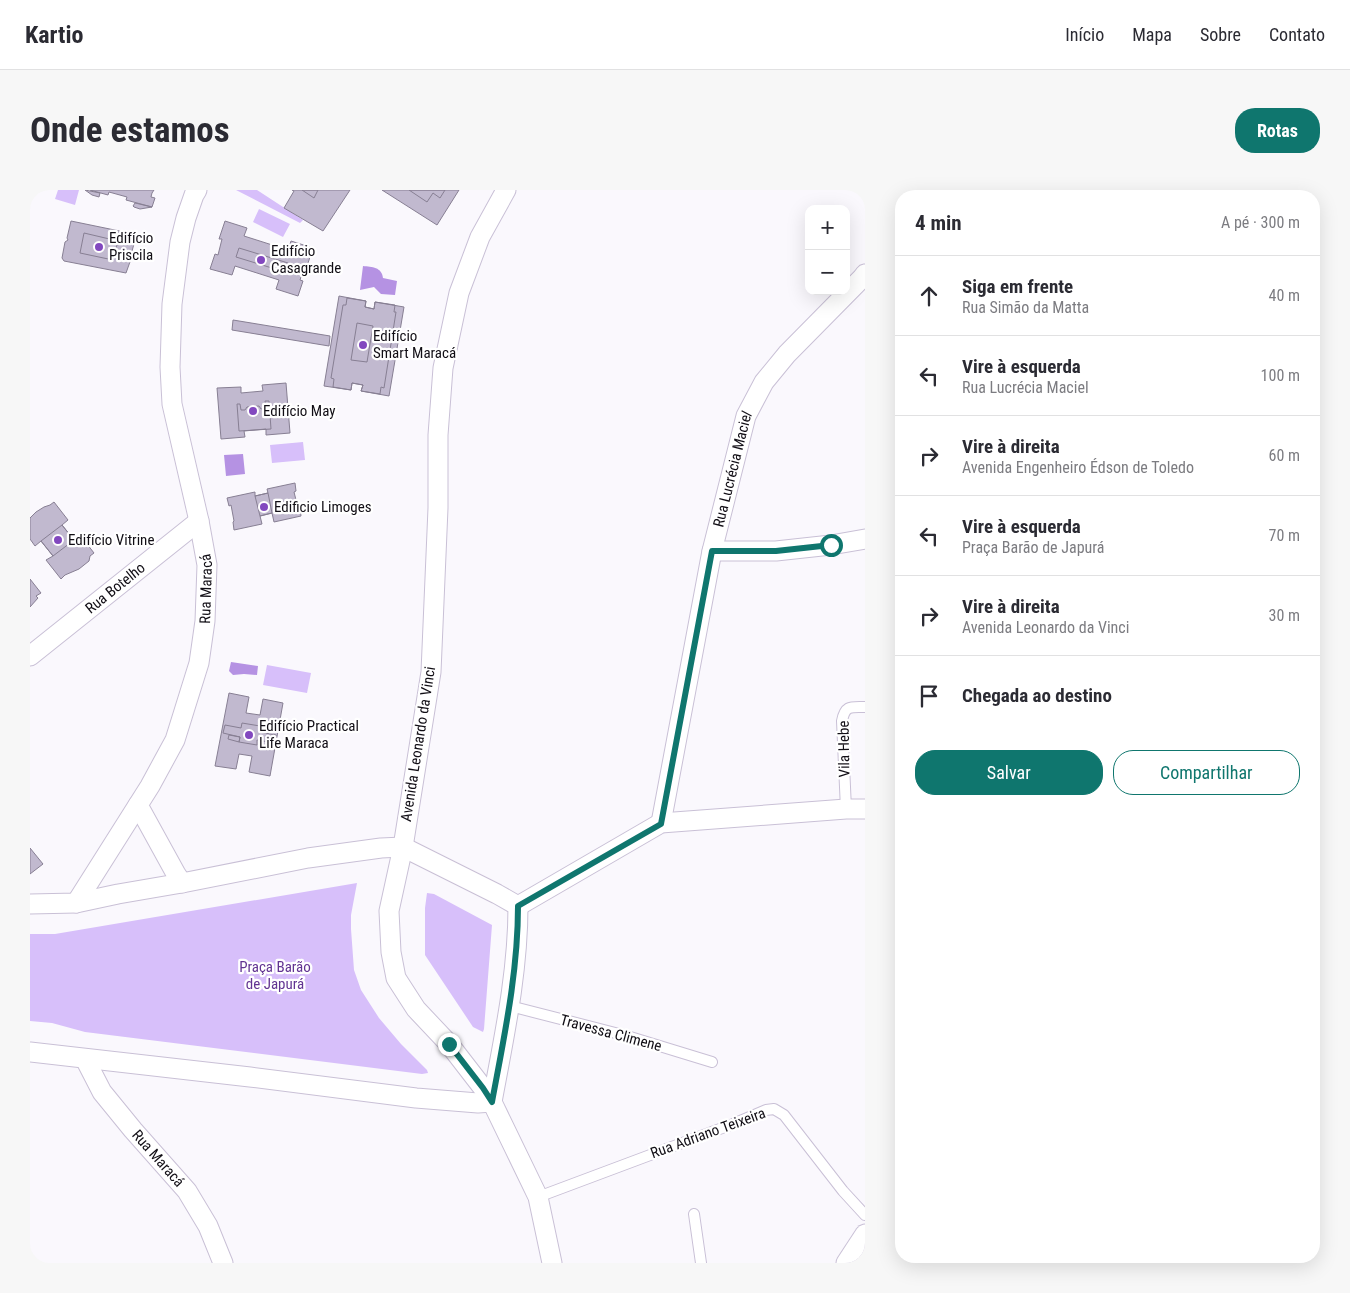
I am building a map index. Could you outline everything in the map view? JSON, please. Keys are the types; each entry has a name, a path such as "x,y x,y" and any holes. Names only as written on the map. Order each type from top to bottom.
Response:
{"street":[{"name":"Rua Maracá","path":"76,903 150,786 175,740 199,663 205,621 207,565 199,521 172,404 170,367 172,304 180,242 186,218 197,190"},
{"name":"Avenida Leonardo da Vinci","path":"506,190 480,237 459,293 443,368 438,435 438,508 431,672 403,847 389,911 391,952 396,978 416,1009 449,1044 492,1102 538,1196 552,1263"},
{"name":"Rua Lucrécia Maciel","path":"661,824 712,551 746,416 764,382 788,354 865,274"},
{"name":"Rua Botelho","path":"30,656 199,521"},
{"path":"712,551 776,551 831,545 865,538"},
{"path":"138,805 182,883"},
{"path":"518,906 661,824 865,809"},
{"path":"30,904 76,903 308,858 381,848 403,847 518,906"},
{"path":"30,1052 416,1098 478,1103 492,1102 510,1006 518,935 518,906"},
{"name":"Rua Maracá","path":"85,1059 102,1092 187,1191 208,1226 223,1263"},
{"path":"846,1263 865,1234"}],"lane":[{"name":"Vila Hebe","path":"846,809 842,721 844,712 847,709 865,707"},
{"name":"Travessa Climene","path":"510,1006 627,1036 712,1062"},
{"name":"Rua Adriano Teixeira","path":"538,1196 766,1110 774,1109 784,1115 843,1191 865,1215"},
{"path":"694,1214 701,1263"}],"green space":[{"path":"58,190 79,190 75,205 55,199"},
{"path":"236,190 257,190 303,220 300,223"},
{"path":"259,209 290,224 283,237 253,222"},
{"path":"303,442 305,460 272,463 270,445"},
{"path":"267,665 311,673 307,693 263,685"},
{"name":"Praça Barão de Japurá","path":"357,883 351,915 351,929 354,970 361,990 379,1018 428,1073 422,1074 85,1032 52,1023 30,1021 30,934 55,934"},
{"path":"427,893 434,894 492,925 483,1032 473,1027 425,955 425,908"}],"shaded area":[{"path":"363,266 376,268 381,272 383,278 397,281 395,295 381,294 374,287 360,290"},
{"path":"243,454 245,474 226,476 224,455"},
{"path":"231,662 258,666 257,675 233,675 229,671"}],"building":[{"path":"85,190 100,193 99,197 92,195"},
{"path":"90,190 154,190 151,197 155,198 152,207 126,200 127,197 109,192 108,195"},
{"path":"292,190 350,190 323,231 284,208 294,191"},
{"path":"302,190 318,190 314,198"},
{"path":"382,190 459,190 437,225"},
{"path":"409,190 445,190 440,198 433,193 427,202"},
{"path":"135,203 152,207 140,209 133,206"},
{"name":"Edifício Priscila","path":"71,221 134,234 134,244 130,253 131,259 126,273 64,261 62,258 65,242 68,240"},
{"name":"Edifício Casagrande","path":"225,221 247,228 244,236 288,250 291,241 313,248 300,280 303,281 298,296 276,289 279,280 235,266 232,275 210,269 215,254 218,255 222,239 219,239"},
{"path":"84,233 118,241 113,260 80,253"},
{"path":"239,248 288,263 285,272 236,257"},
{"name":"Edifício Smart Maracá","path":"339,296 366,301 365,307 374,309 375,302 404,307 389,396 361,391 363,385 352,383 351,390 324,386"},
{"name":"Edifício Smart Maracá","path":"347,298 366,301 365,307 374,309 375,302 395,305 394,312 396,312 384,388 381,387 380,394 361,391 363,385 352,383 351,390 333,387 334,379 331,378 343,305 346,305"},
{"path":"233,320 330,336 329,346 232,330"},
{"path":"357,323 373,326 367,362 351,360"},
{"name":"Edifício May","path":"286,383 290,433 266,435 266,429 244,431 245,437 221,439 217,388 241,387 241,393 263,391 262,385"},
{"path":"265,401 269,401 271,429 239,431 237,404 240,404 241,410 245,410 247,407 259,406 261,409 266,408"},
{"name":"Edificio Limoges","path":"295,483 296,491 294,492 301,516 274,522 272,513 260,516 262,524 234,530 231,505 229,506 227,498 255,492 255,496 268,493 267,489"},
{"path":"268,493 272,513 260,516 255,496"},
{"name":"Edifício Vitrine","path":"54,502 68,520 62,525 74,540 80,535 94,553 90,556 89,561 79,569 65,575 61,579 46,560 53,556 41,541 35,546 30,539 30,518 36,512"},
{"path":"62,525 74,540 53,556 41,541"},
{"path":"30,579 41,593 36,596 38,598 30,607"},
{"name":"Edifício Practical Life Maraca","path":"229,693 249,697 246,713 260,715 263,699 283,703 270,776 249,772 252,756 239,754 236,769 215,766"},
{"path":"242,723 260,726 259,732 276,735 275,743 257,740 257,745 239,742 240,737 223,733 225,725 241,728"},
{"path":"229,735 240,737 239,742 228,739"},
{"path":"30,848 43,864 30,874"}],"place":[{"name":"Edifício Priscila","path":"99,247"},
{"name":"Edifício Casagrande","path":"261,260"},
{"name":"Edifício Smart Maracá","path":"363,345"},
{"name":"Edifício May","path":"253,411"},
{"name":"Edificio Limoges","path":"264,507"},
{"name":"Edifício Vitrine","path":"58,540"},
{"name":"Edifício Practical Life Maraca","path":"249,735"}],"route":[{"path":"449,1044 492,1102 510,1006 518,935 518,906 661,824 712,551 776,551 831,545"}]}
